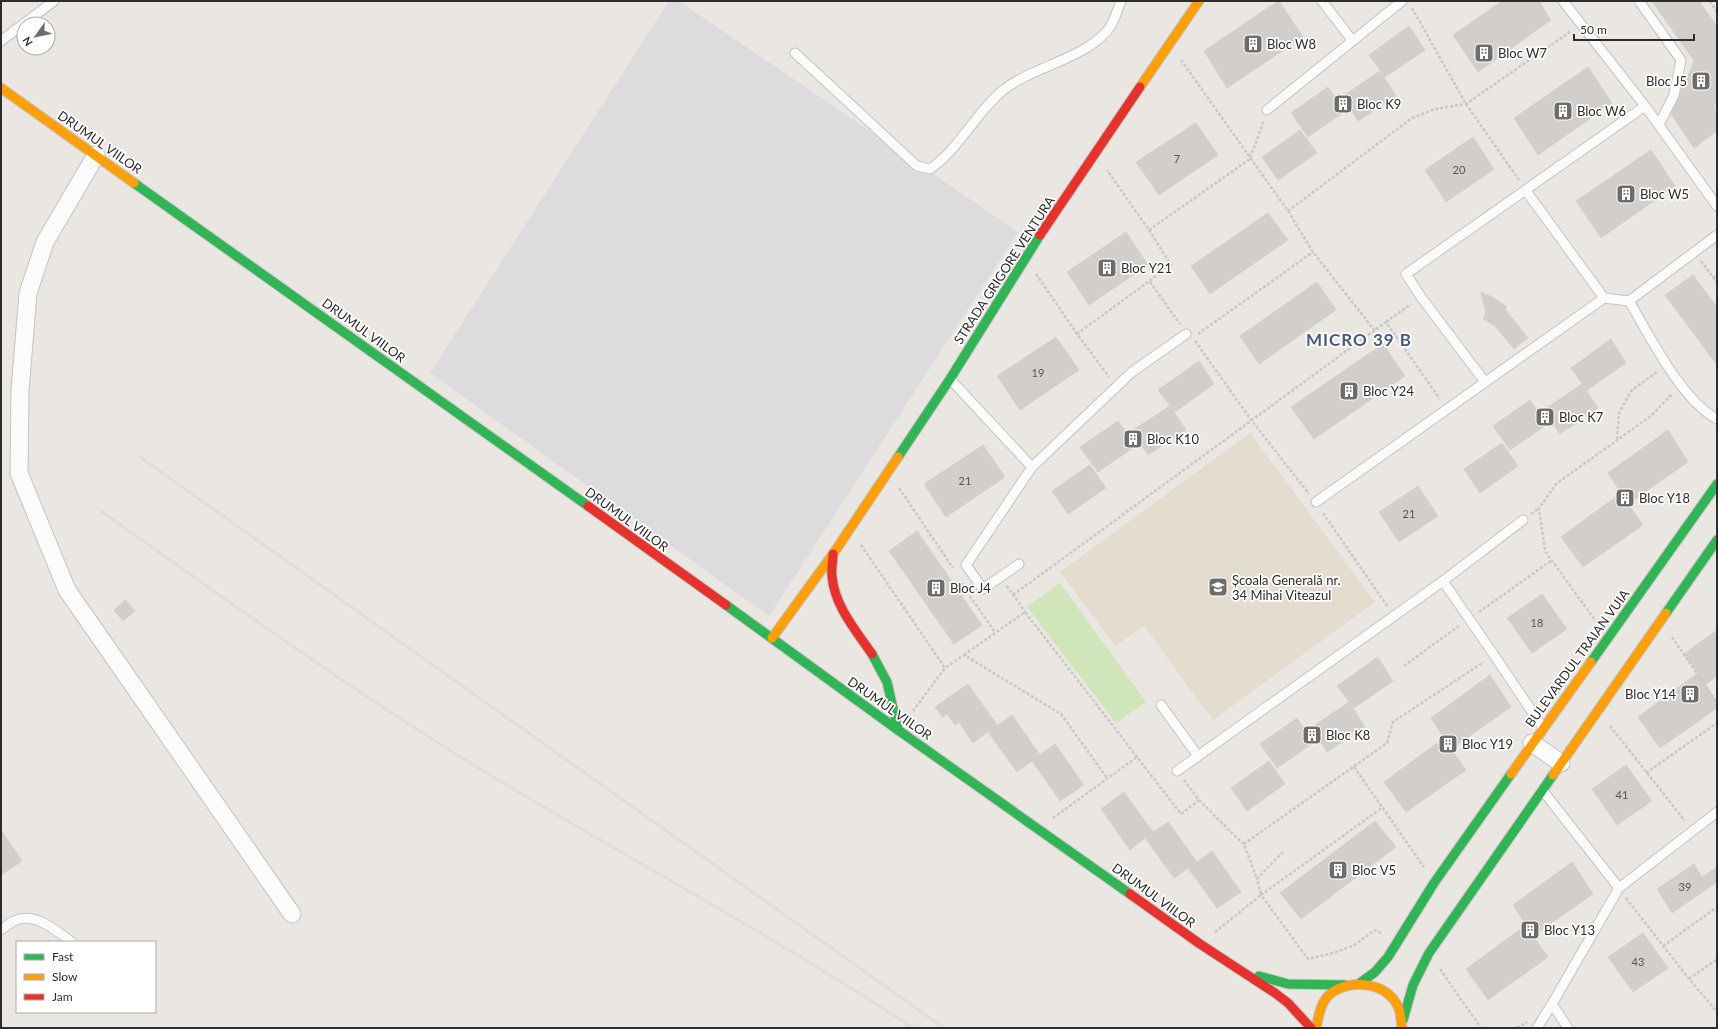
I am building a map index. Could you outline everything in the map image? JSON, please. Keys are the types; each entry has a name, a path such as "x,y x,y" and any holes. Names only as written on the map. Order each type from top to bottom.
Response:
{"main road":[{"name":"STRADA GRIGORE VENTURA","path":"772,638 833,554 950,378 1025,258 1199,1"},
{"name":"DRUMUL VIILOR","path":"1,88 772,638 898,730 1200,944 1288,1003 1312,1028"},
{"name":"BULEVARDUL TRAIAN VUIA","path":"1360,982 1375,972 1399,941 1434,883 1717,484"},
{"path":"1402,1024 1407,1000 1416,977 1429,953 1717,540"},
{"path":"833,554 832,576 836,596 853,626 876,659 887,682 898,730"},
{"name":"DRUMUL VIILOR","path":"1239,969 1263,978 1288,984 1345,985"},
{"path":"1316,1028 1316,1018 1322,1004 1332,992 1345,985 1360,982 1375,986 1388,993 1398,1005 1402,1024"}],"street":[{"path":"96,155 45,242 28,293 20,391 19,473 67,590 292,914"},
{"path":"1532,743 1561,763"}],"lane":[{"path":"1,41 54,1"},
{"path":"795,53 917,166 930,169 940,162 985,108 1003,91 1022,79 1090,45 1107,31 1117,13 1121,1"},
{"path":"1322,1 1352,40"},
{"path":"1267,110 1402,1"},
{"path":"1563,1 1659,125 1717,206"},
{"path":"1639,1 1681,60 1674,95 1659,125"},
{"path":"1485,382 1421,297 1406,274 1526,191 1644,106"},
{"path":"1526,191 1604,298"},
{"path":"1316,502 1604,298 1629,301 1717,235"},
{"path":"1629,301 1667,365 1681,385 1711,416 1717,419"},
{"path":"1019,564 983,589 966,565 1032,467 1132,372 1186,334"},
{"path":"950,378 1032,467"},
{"path":"1177,772 1443,582 1523,520"},
{"path":"1443,582 1543,728"},
{"path":"1161,706 1198,756"},
{"path":"1542,790 1619,888"},
{"path":"1537,1028 1619,888 1717,812"},
{"path":"1,930 15,920 32,918 45,923 71,941"},
{"path":"1552,1004 1568,1028"}],"path":[{"path":"1409,1 1466,104 1526,191"},
{"path":"1710,1 1717,12"},
{"path":"1288,211 1412,118 1435,109 1466,104 1580,24"},
{"path":"1170,45 1288,211 1313,252 1375,331"},
{"path":"1149,230 1250,159 1267,110"},
{"path":"1077,334 1150,282 1171,265 1149,230 1096,155"},
{"path":"1313,252 1193,338 1252,421 1316,502 1394,616"},
{"path":"1694,252 1717,283"},
{"path":"1025,258 1077,334 1117,387"},
{"path":"1713,278 1717,275"},
{"path":"1150,282 1186,334"},
{"path":"1013,595 1421,297"},
{"path":"1386,322 1447,410"},
{"path":"1617,440 1619,413 1632,390 1667,365"},
{"path":"1608,638 1544,551 1539,508 1556,484 1651,416 1681,385"},
{"path":"888,471 956,572"},
{"path":"850,528 945,668"},
{"path":"1002,577 1025,612 1181,814 1199,800"},
{"path":"959,578 995,632"},
{"path":"898,730 945,668 1025,612"},
{"path":"1661,620 1717,703"},
{"path":"964,655 1061,714 1108,778"},
{"path":"1244,844 1387,743 1393,722 1494,655"},
{"path":"1598,711 1693,831"},
{"path":"1646,773 1717,723"},
{"path":"1038,828 1137,757"},
{"path":"1354,767 1434,883"},
{"path":"1177,772 1199,800 1234,836 1244,844 1257,879 1261,895 1308,958 1333,953 1353,946 1375,930 1399,941"},
{"path":"1200,944 1261,895 1383,807"},
{"path":"1257,879 1283,852"},
{"path":"1619,888 1689,979 1717,1012"},
{"path":"1663,946 1717,907"},
{"path":"1429,953 1481,1028"},
{"path":"1689,979 1717,959"}],"shaded area":[{"path":"669,1 679,1 1018,232 769,616 430,373"},
{"name":"Școala Generală nr. 34 Mihai Viteazul","path":"1250,433 1375,602 1213,720 1144,626 1115,646 1060,572"}],"green space":[{"path":"1060,583 1146,702 1116,723 1027,607"}],"building":[{"name":"Bloc W8","path":"1278,1 1303,37 1227,88 1204,51"},
{"name":"Bloc W7","path":"1502,1 1539,1 1551,20 1478,72 1453,35"},
{"name":"Bloc J5","path":"1652,1 1699,1 1717,26 1717,100 1714,107 1717,112 1717,131 1694,148 1671,114 1694,61"},
{"path":"1409,26 1425,50 1385,77 1369,55"},
{"name":"Bloc W6","path":"1588,67 1612,103 1538,155 1514,118"},
{"path":"1380,71 1396,96 1358,121 1350,108 1308,137 1291,113 1328,87 1337,100"},
{"path":"1196,123 1218,155 1159,195 1136,162"},
{"path":"1300,130 1317,153 1278,180 1262,157"},
{"path":"1473,137 1494,169 1446,202 1425,170"},
{"name":"Bloc W5","path":"1651,150 1675,186 1601,238 1576,201"},
{"path":"1268,213 1288,240 1210,294 1191,266"},
{"name":"Bloc Y21","path":"1126,232 1148,265 1089,305 1067,272"},
{"path":"1693,275 1717,307 1717,365 1665,295"},
{"path":"1317,282 1336,310 1259,364 1240,336"},
{"path":"1481,292 1494,298 1507,307 1505,309 1528,338 1514,349 1495,326 1483,319 1486,313"},
{"path":"1056,337 1079,370 1020,410 997,376"},
{"path":"1611,339 1626,363 1587,390 1571,368"},
{"name":"Bloc Y24","path":"1383,344 1405,376 1314,439 1291,407"},
{"path":"1199,361 1214,384 1175,412 1158,390"},
{"path":"1582,384 1598,408 1560,434 1552,421 1510,450 1493,426 1530,400 1539,413"},
{"path":"1170,406 1186,430 1148,455 1140,443 1098,472 1080,447 1118,421 1127,434"},
{"name":"Bloc Y18","path":"1668,430 1688,462 1628,504 1643,525 1583,567 1561,537 1621,493 1608,473"},
{"path":"1502,443 1518,466 1480,493 1464,469"},
{"path":"983,445 1005,477 946,517 924,484"},
{"path":"1090,465 1106,488 1068,514 1052,491"},
{"path":"1418,486 1438,516 1399,542 1379,512"},
{"name":"Bloc J4","path":"917,531 982,625 954,644 889,551"},
{"path":"1542,594 1567,629 1532,653 1507,618"},
{"path":"125,600 135,611 123,621 114,610"},
{"name":"Bloc Y14","path":"1717,630 1717,676 1705,685 1717,702 1717,708 1660,748 1638,717 1698,673 1684,654"},
{"path":"1378,657 1393,681 1354,708 1337,686"},
{"name":"Bloc Y19","path":"1490,675 1511,707 1451,749 1466,770 1406,812 1384,782 1444,738 1431,718"},
{"path":"968,684 997,725 973,743 959,722 955,725 947,714 943,717 935,707"},
{"path":"1349,702 1365,727 1327,752 1319,739 1277,768 1260,744 1297,718 1306,731"},
{"path":"1012,715 1040,755 1055,744 1084,785 1060,801 1032,761 1017,772 988,732"},
{"path":"1269,761 1285,784 1247,811 1231,788"},
{"path":"1626,765 1652,801 1617,825 1592,789"},
{"path":"1124,792 1153,832 1168,822 1197,862 1212,851 1241,892 1217,908 1188,868 1174,878 1145,838 1130,850 1101,809"},
{"name":"Bloc V5","path":"1375,821 1396,847 1301,919 1280,893"},
{"path":"1,830 22,861 1,875"},
{"name":"Bloc Y13","path":"1572,862 1593,894 1533,936 1548,957 1488,1000 1466,969 1526,925 1513,905"},
{"path":"1694,864 1702,877 1717,867 1717,882 1672,913 1657,889"},
{"path":"1643,933 1668,968 1633,992 1608,957"}],"railway":[{"path":"140,457 944,1028"},
{"path":"101,511 291,645 387,710 538,804 807,961 913,1028"}],"traffic: fast":[{"path":"134,183 588,506"},
{"path":"898,457 950,379 1040,235"},
{"path":"1591,662 1717,484"},
{"path":"1666,613 1717,540"},
{"path":"726,605 898,730 1130,894"},
{"path":"872,654 887,682 898,730"},
{"path":"1360,983 1375,972 1388,957 1434,883 1511,774"},
{"path":"1403,1020 1413,985 1429,953 1553,775"},
{"path":"1259,976 1288,984 1345,985"}],"traffic: slow":[{"path":"1140,87 1199,1"},
{"path":"1,88 134,183"},
{"path":"772,638 833,554 898,457"},
{"path":"1553,775 1666,613"},
{"path":"1511,774 1591,662"},
{"path":"1316,1028 1324,1001 1330,994 1339,989 1359,984 1379,988 1394,1000 1400,1011 1402,1028"}],"traffic: jam":[{"path":"1040,235 1140,87"},
{"path":"588,506 726,605"},
{"path":"833,554 832,573 837,597 853,627 872,654"},
{"path":"1130,894 1200,944 1275,993 1288,1003 1311,1028"}],"place":[{"name":"Bloc W8","path":"1253,44"},
{"name":"Bloc W7","path":"1484,53"},
{"name":"Bloc J5","path":"1701,81"},
{"name":"Bloc K9","path":"1343,104"},
{"name":"Bloc W6","path":"1563,111"},
{"name":"Bloc W5","path":"1626,194"},
{"name":"Bloc Y21","path":"1107,268"},
{"name":"Bloc Y24","path":"1349,391"},
{"name":"Bloc K7","path":"1545,417"},
{"name":"Bloc K10","path":"1133,439"},
{"name":"Bloc Y18","path":"1625,498"},
{"name":"Școala Generală nr. 34 Mihai Viteazul","path":"1218,587"},
{"name":"Bloc J4","path":"936,588"},
{"name":"Bloc Y14","path":"1690,694"},
{"name":"Bloc K8","path":"1312,735"},
{"name":"Bloc Y19","path":"1448,744"},
{"name":"Bloc V5","path":"1338,870"},
{"name":"Bloc Y13","path":"1530,930"}],"district":[{"name":"MICRO 39 B","path":"1359,340"}]}
